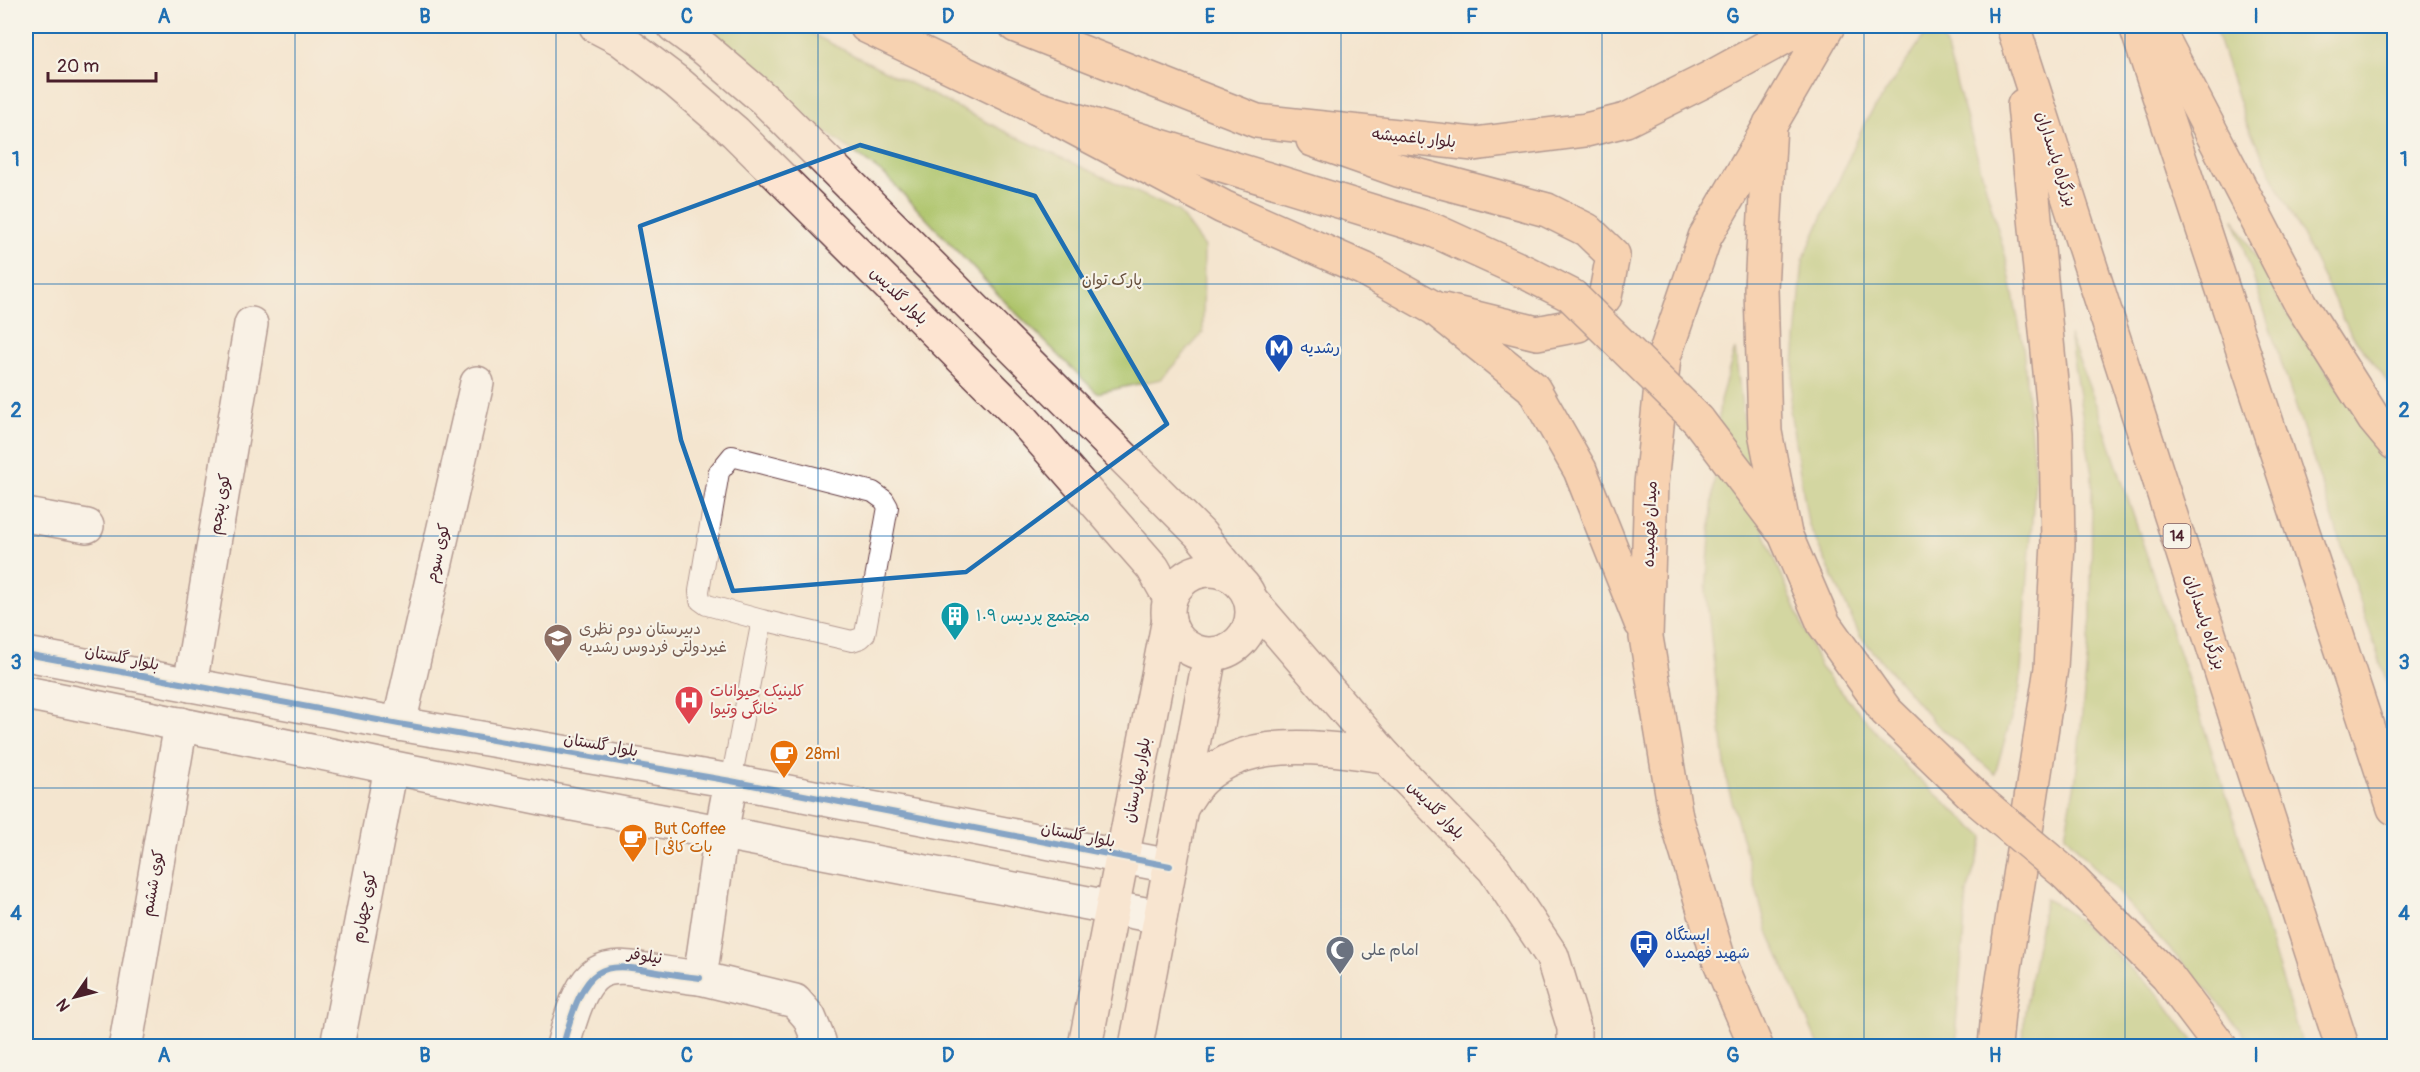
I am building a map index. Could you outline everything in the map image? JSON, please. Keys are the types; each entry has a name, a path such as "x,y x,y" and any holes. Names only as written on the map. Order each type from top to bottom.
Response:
{"main road":[{"name":"بلوار گلدیس","path":"596,26 619,38 670,76 735,132 1021,417 1154,568 1169,609"},
{"name":"بلوار گلدیس","path":"674,26 765,100 1200,534 1243,589 1385,756 1494,869 1552,956 1574,1028 1574,1047"},
{"path":"866,26 1037,108 1223,207 1364,269 1434,308 1533,388 1580,470 1646,637"},
{"name":"بلوار باغمیشه","path":"1016,26 1257,121 1474,144 1586,130 1626,120 1710,78 1804,26"},
{"name":"میدان فهمیده","path":"1756,1047 1719,960 1676,817 1646,637 1651,484 1664,357 1705,237 1828,26"},
{"path":"2136,26 2394,808"},
{"path":"2156,26 2301,304 2374,419 2394,443"},
{"path":"1995,1047 1998,1013 2050,668 2058,543 2056,433 2016,34"},
{"name":"بزرگراه پاسداران","path":"2016,34 2342,1047"},
{"path":"1037,108 1433,230 1572,296 1698,420 1785,534"},
{"path":"1257,121 1398,170 1547,210 1587,230 1613,255 1605,297 1578,325 1537,333 1434,308"},
{"path":"1770,124 1761,288 1765,432 1785,534 1824,624 1886,711 1978,800 2065,873 2167,976 2220,1047"},
{"path":"1215,570 1226,573 1243,589 1253,612 1251,626 1245,638 1235,647 1223,653 1210,655 1198,653 1179,641 1169,609 1183,580 1192,574 1215,570"},
{"name":"بلوار بهارستان","path":"1085,1047 1169,609"},
{"path":"1136,1047 1210,655"},
{"path":"1181,807 1200,780 1217,766 1249,752 1322,748 1385,756"}],"street":[{"name":"کوی پنجم","path":"181,724 190,685 251,324"},
{"name":"کوی سوم","path":"391,768 477,383"},
{"path":"26,516 87,526"},
{"name":"بلوار گلستان","path":"26,654 399,724 731,781 1170,866"},
{"path":"26,693 391,768 1160,917"},
{"name":"کوی ششم","path":"126,1043 181,724"},
{"name":"کوی چهارم","path":"337,1047 391,768"},
{"path":"700,978 731,781"},
{"name":"نیلوفر","path":"563,1047 582,989 595,974 613,966 638,967 700,978 795,1001 809,1017 819,1041 818,1047"}],"lane":[{"path":"732,456 873,492 884,500 888,507 865,633 861,638 852,641 762,620 707,605 700,600 699,591 719,472 732,456"},
{"path":"731,781 762,620"}],"highlighted area":[{"path":"860,145 1035,196 1167,424 966,572 733,591 681,440 640,226"}],"green space":[{"name":"پارک توان","path":"682,26 800,26 1010,134 1178,211 1204,247 1203,333 1161,379 1097,393 1008,305 885,175"},
{"path":"2214,26 2394,26 2394,391 2350,332 2245,120"},
{"path":"1939,31 1946,46 2006,258 2023,345 2035,479 2020,687 1995,774 1934,722 1860,636 1808,523 1790,410 1803,260 1865,122 1926,33"},
{"path":"2234,219 2287,313 2394,470 2394,704"},
{"path":"2069,335 2100,415 2232,812 2302,1046 2253,1046 2210,993 2065,835 2076,777 2091,618 2092,475"},
{"path":"1735,349 1743,416 1765,535 1820,667 1910,771 1984,837 1967,893 1956,1025 1958,1046 1819,1046 1767,929 1727,783 1706,592 1720,400"},
{"path":"2045,899 2067,910 2159,995 2197,1046 2023,1046 2024,1017"}],"cycle path":[{"path":"26,654 399,724 731,781 1170,866"},
{"path":"563,1046 573,1012 583,989 595,975 608,969 625,967 700,978"}],"place":[{"name":"رشدیه","path":"1279,374"},
{"name":"مجتمع پردیس ۱۰۹","path":"955,642"},
{"name":"دبیرستان دوم نظری غیردولتی فردوس رشدیه","path":"558,664"},
{"name":"کلینیک حیوانات خانگی وتیوا","path":"689,726"},
{"name":"28ml","path":"784,780"},
{"name":"But Coffee | بات کافی","path":"633,864"},
{"name":"ایستگاه شهید فهمیده","path":"1644,970"},
{"name":"امام علی","path":"1340,976"}]}
